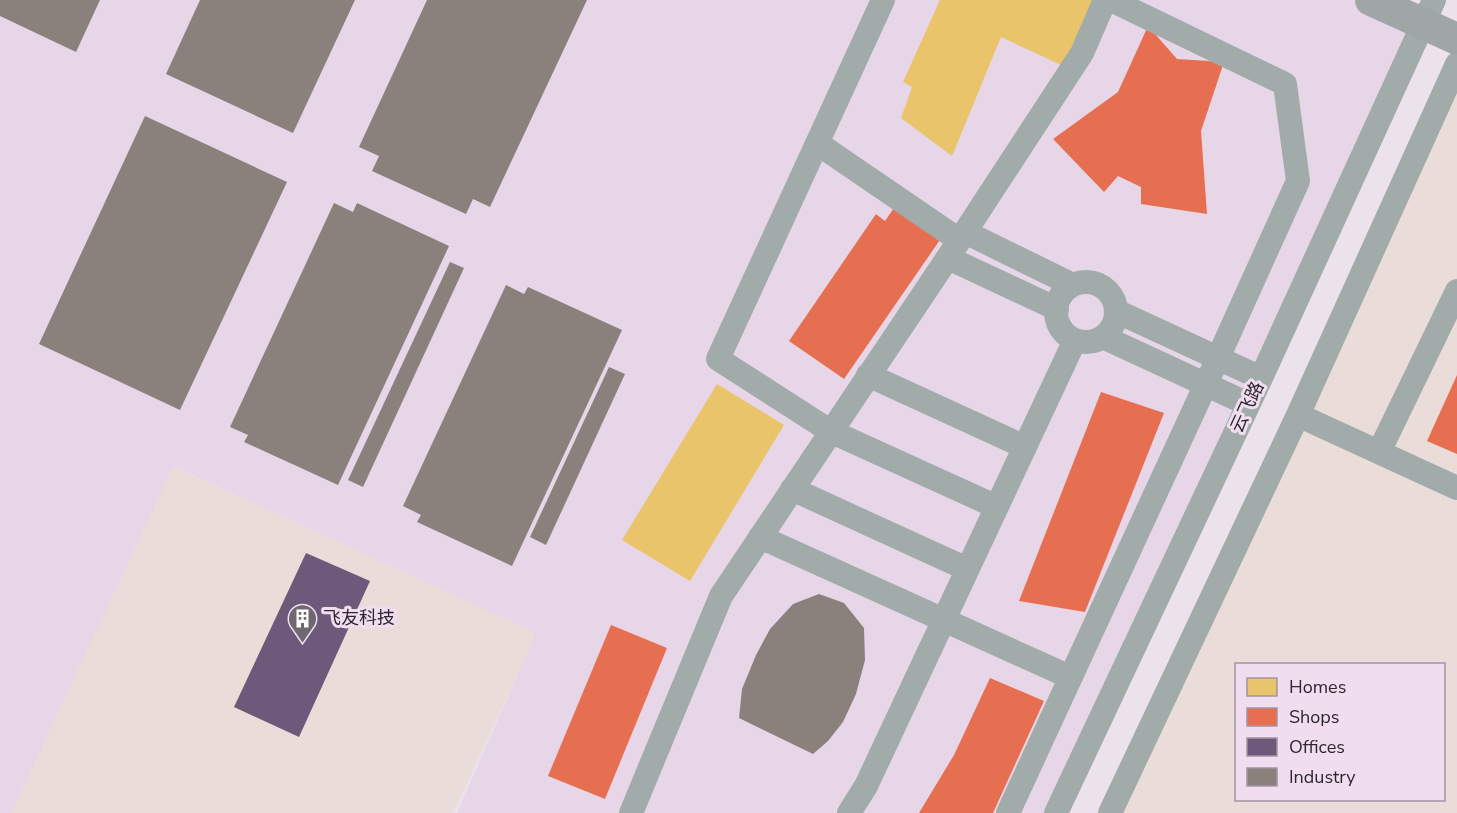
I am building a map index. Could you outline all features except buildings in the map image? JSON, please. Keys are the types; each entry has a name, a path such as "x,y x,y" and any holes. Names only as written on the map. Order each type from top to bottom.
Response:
{"main road":[{"path":"1371,0 1429,12 1457,39"}],"street":[{"path":"883,0 718,358 830,431 997,507"},
{"path":"631,813 721,596 1082,53 1105,0"},
{"path":"1008,813 1298,181 1285,84 1111,0"},
{"name":"云飞路","path":"1056,813 1261,378 1429,12"},
{"path":"1110,813 1298,415 1457,64"},
{"path":"818,143 957,243 1056,309"},
{"path":"957,243 1073,285"},
{"path":"1083,282 1093,283 1102,286 1110,293 1116,311 1115,321 1103,337 1085,342 1075,340 1061,328 1056,309 1059,299 1073,285 1083,282"},
{"path":"1379,452 1457,291"},
{"path":"1116,311 1261,378"},
{"path":"1103,337 1248,404"},
{"path":"849,813 866,786 1075,340"},
{"path":"868,375 1025,447"},
{"path":"1298,415 1457,488"},
{"path":"792,489 967,570"},
{"path":"760,537 1070,677"}],"shaded area":[{"path":"0,0 1371,0 1423,24 1056,813 457,813 536,633 173,466 11,813 0,813"},
{"path":"1457,76 1457,813 1110,813"},
{"name":"飞友科技","path":"172,466 537,633 453,813 10,813"}],"place":[{"name":"飞友科技","path":"302,644"}]}
